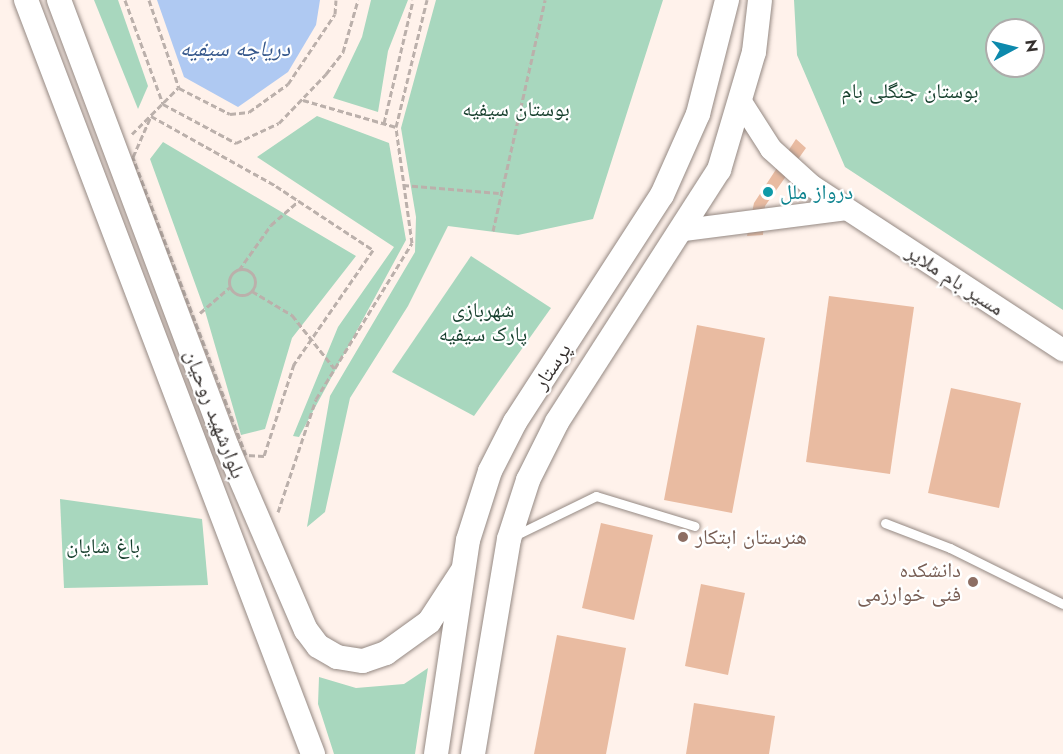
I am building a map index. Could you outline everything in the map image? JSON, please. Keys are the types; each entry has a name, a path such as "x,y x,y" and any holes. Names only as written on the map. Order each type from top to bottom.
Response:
{"main road":[{"name":"بلوارشهید روحیان","path":"26,0 313,754"},
{"name":"بلوارشهید روحیان","path":"59,0 266,544 318,646 337,657 363,661 386,653 429,622 463,570"},
{"name":"پرستار","path":"436,754 463,570 490,471 515,422 620,265 680,157 712,68 727,0"},
{"name":"پرستار","path":"473,754 509,539 539,451 685,230 719,170 741,102 760,0"}],"street":[{"name":"مسیر بام ملایر","path":"741,102 771,149 846,209 1063,350"},
{"path":"685,230 846,209"}],"lane":[{"path":"509,539 596,496 695,526"},
{"path":"885,523 950,548 1063,604"}],"path":[{"path":"125,0 163,104 236,143 279,123 303,100 342,52 358,0"},
{"path":"149,0 179,88 230,114 249,112 305,64 335,14 336,0"},
{"path":"384,123 413,0"},
{"path":"266,544 316,399 412,243 396,127 428,0"},
{"path":"493,231 545,0"},
{"path":"116,150 179,88"},
{"path":"303,100 396,127"},
{"path":"151,116 299,201 373,250 294,364 264,456 246,455 133,157 151,116"},
{"path":"403,185 500,193"},
{"path":"299,201 271,225 239,270 229,279 230,287 240,295 252,291 270,298 313,336 334,368"},
{"path":"239,270 253,275 252,291"},
{"path":"195,320 209,301 230,287"}],"green space":[{"path":"94,0 118,0 148,86 138,109"},
{"path":"371,0 408,0 388,51 378,112 333,98 362,37"},
{"name":"بوستان سیفیه","path":"436,0 663,0 593,219 518,235 448,226 408,306 350,398 325,512 307,527 330,396 415,252 416,217 401,128"},
{"name":"بوستان جنگلی بام","path":"794,0 1063,0 1063,310 845,167 797,55"},
{"path":"317,116 389,143 406,240 299,437 293,436 338,327 394,247 257,157"},
{"path":"163,142 356,256 292,338 265,429 241,435 205,311 150,159"},
{"name":"شهربازی پارک سیفیه","path":"471,256 551,308 474,416 392,372"},
{"name":"باغ شایان","path":"60,499 202,519 208,585 64,588"},
{"path":"428,668 415,754 334,754 318,704 319,677 356,688 404,684"}],"water":[{"name":"دریاچه سیفیه","path":"157,0 320,0 316,25 288,72 238,107 184,77"}],"building":[{"name":"درواز ملل","path":"796,139 806,148 765,206 763,235 747,236 754,203"},
{"path":"829,296 914,307 890,474 806,462"},
{"path":"697,325 765,338 732,513 664,500"},
{"path":"951,388 1021,403 999,508 928,493"},
{"path":"601,523 653,535 634,620 582,608"},
{"path":"701,584 745,593 728,675 685,666"},
{"path":"557,635 626,648 606,754 534,754"},
{"path":"694,703 775,716 769,754 686,754"}],"place":[{"name":"درواز ملل","path":"768,192"},
{"name":"هنرستان ابتکار","path":"683,537"},
{"name":"دانشکده فنی خوارزمی","path":"973,582"}]}
